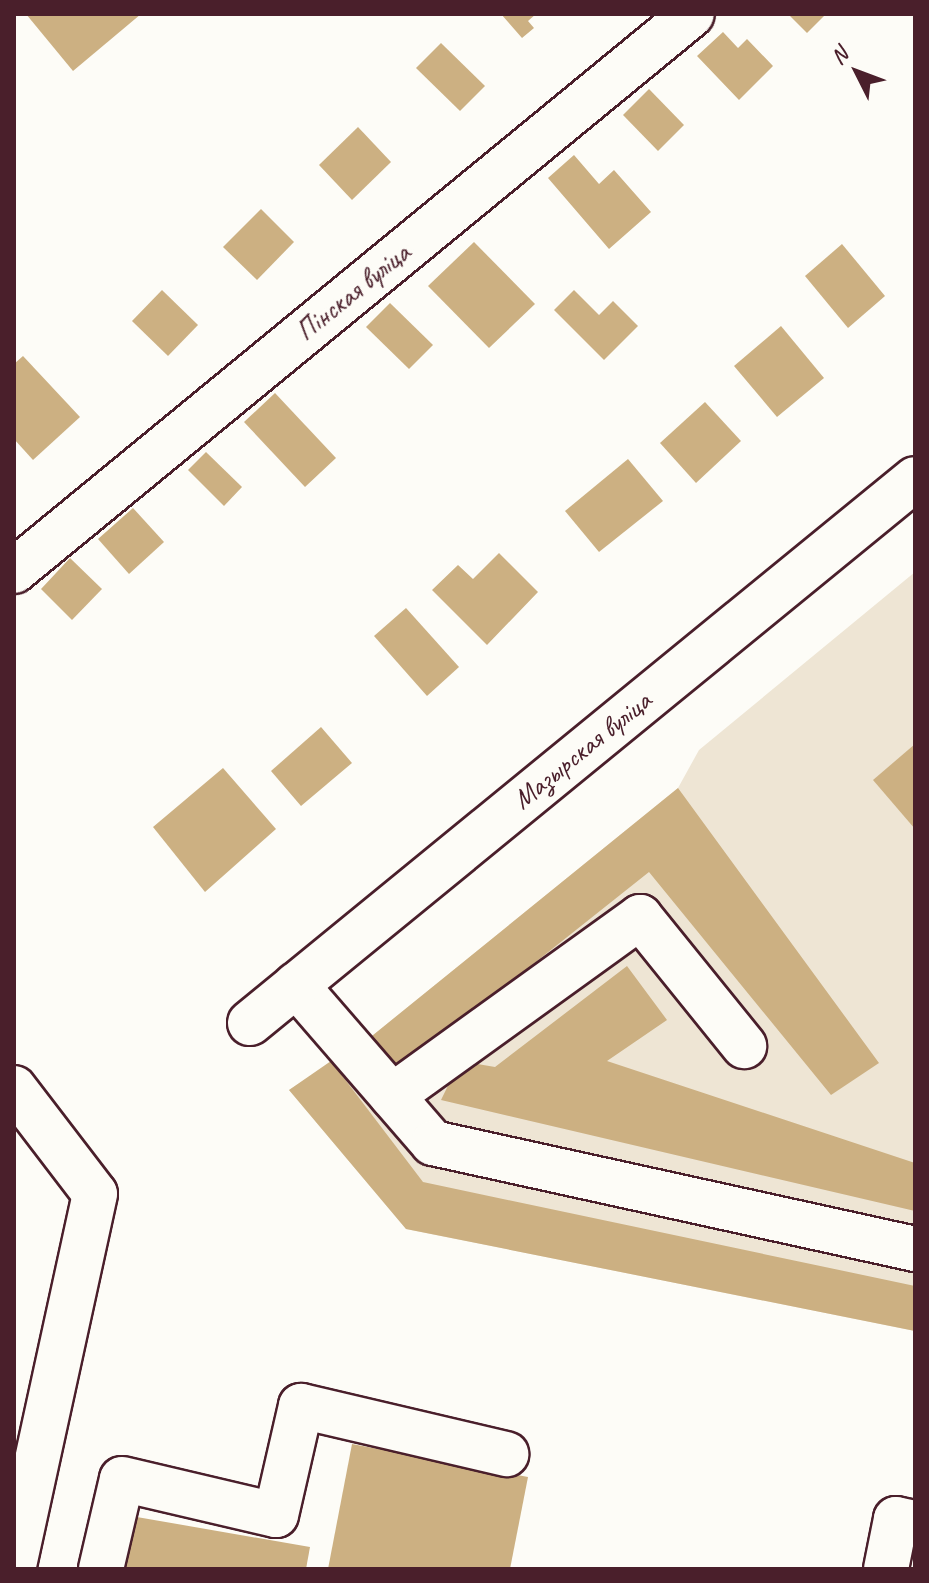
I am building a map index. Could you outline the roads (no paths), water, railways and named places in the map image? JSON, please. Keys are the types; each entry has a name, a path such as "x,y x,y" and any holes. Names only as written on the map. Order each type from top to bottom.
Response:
{"street":[{"name":"Пінская вуліца","path":"14,571 692,14"},
{"name":"Мазырская вуліца","path":"250,1023 915,479"},
{"path":"392,1096 640,917 744,1046"},
{"path":"296,985 433,1143 915,1249"},
{"path":"14,1088 95,1194 14,1566"},
{"path":"101,1569 122,1479 276,1515 301,1406 506,1454"},
{"path":"886,1569 896,1519 915,1523"}]}
